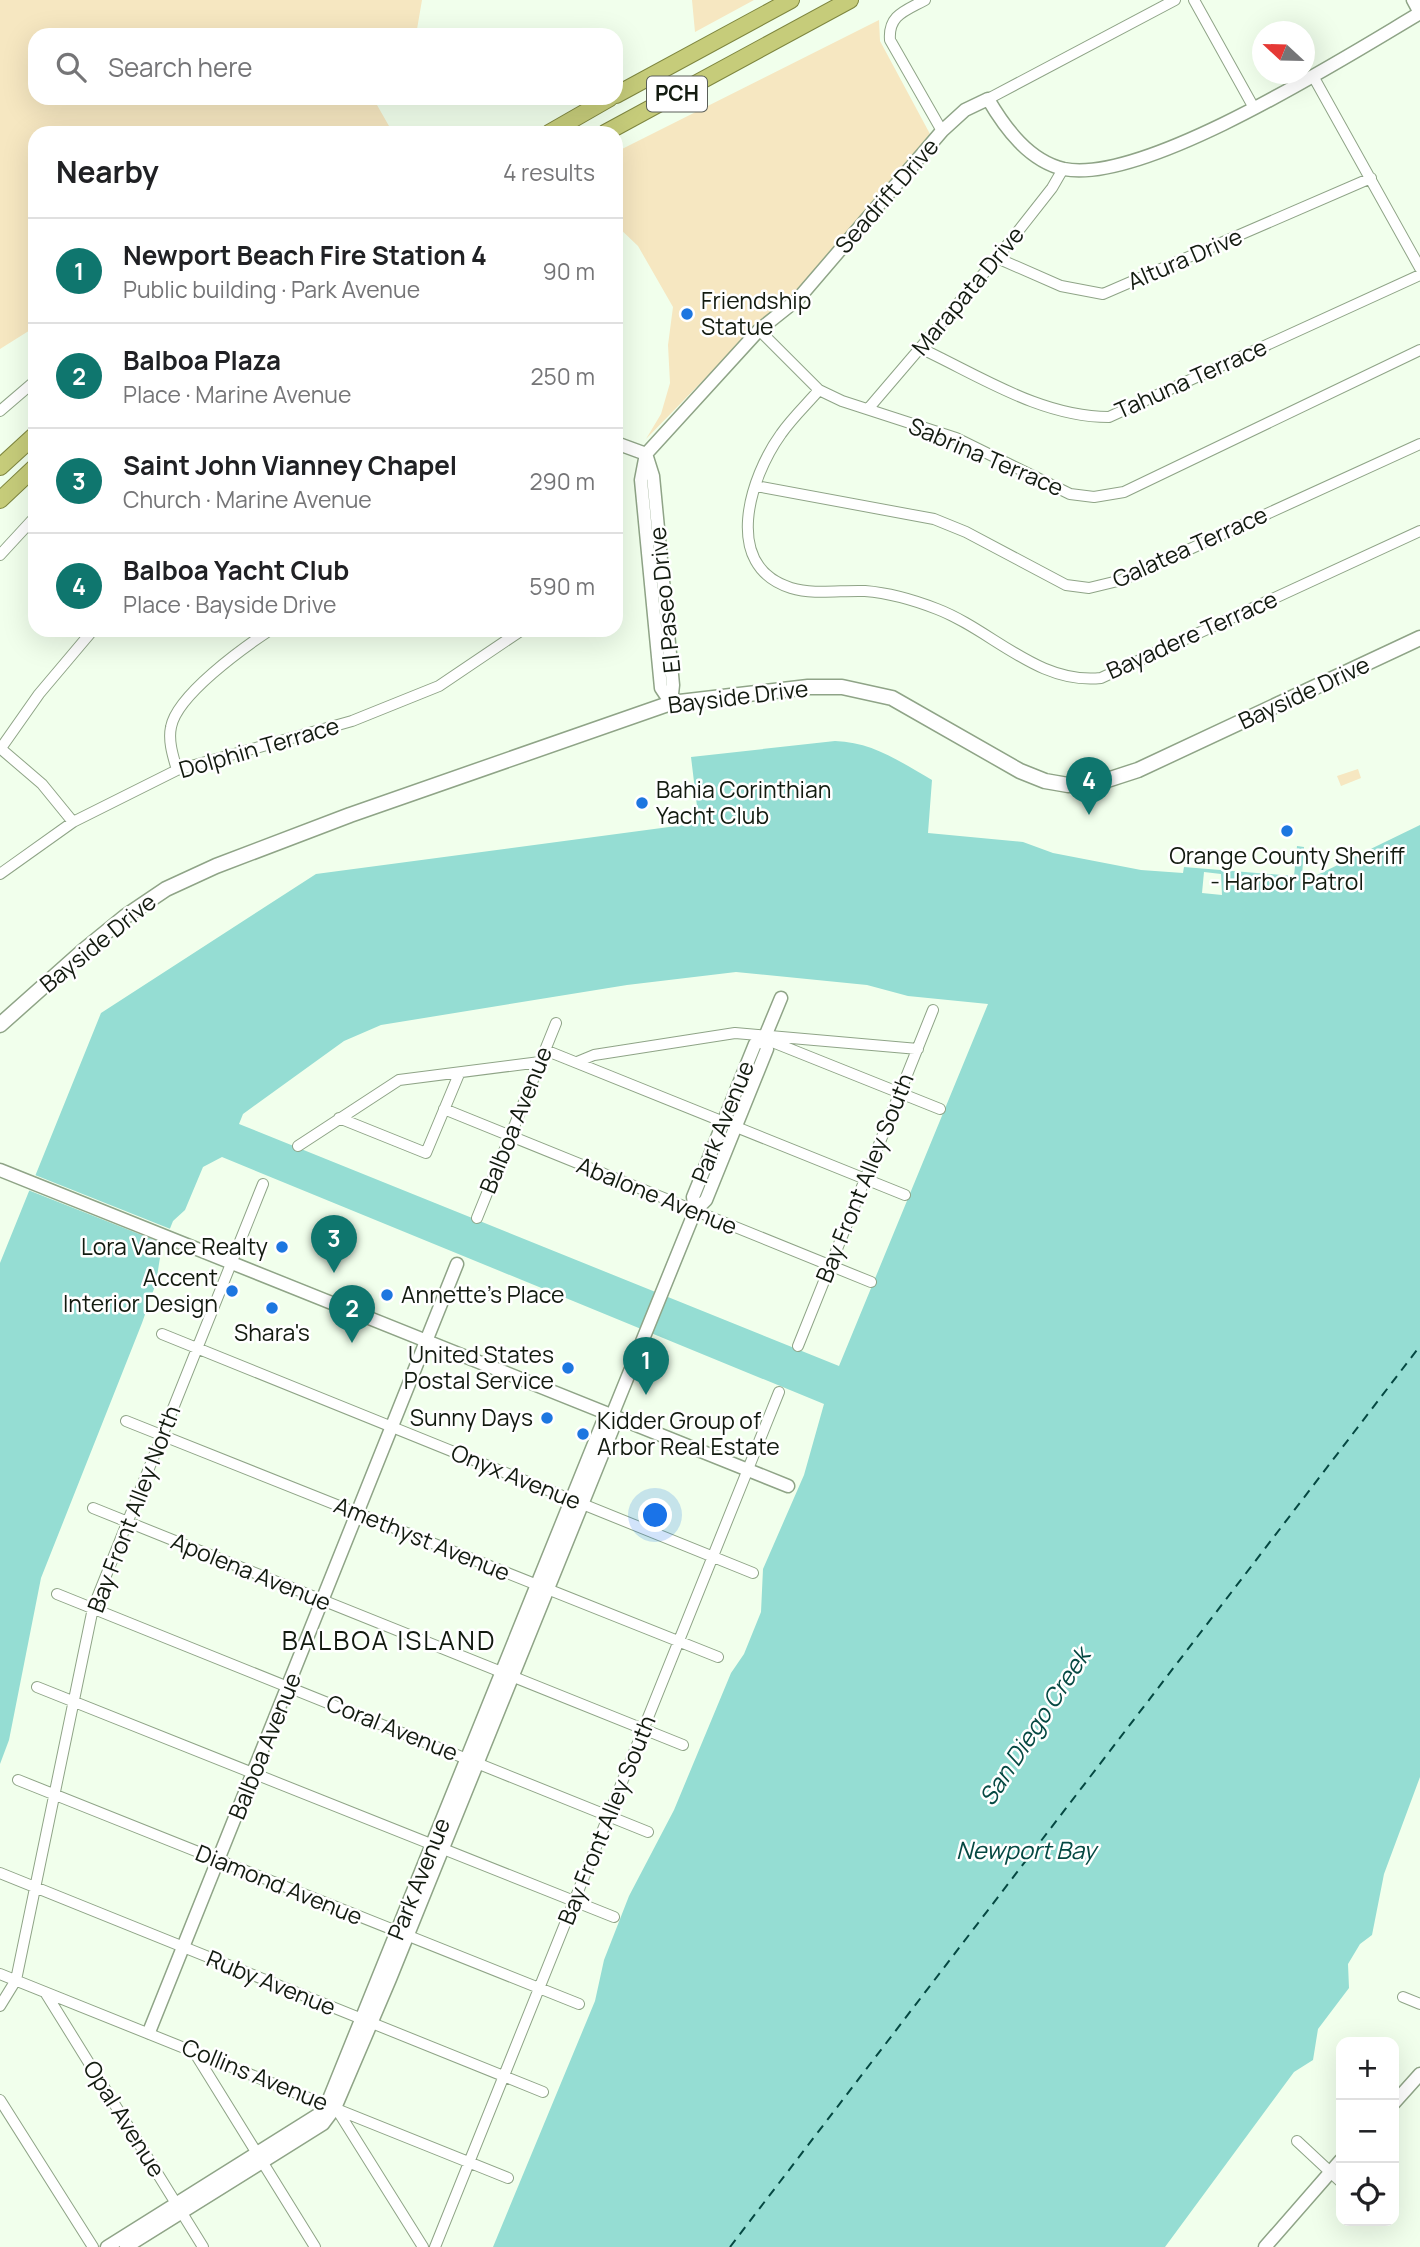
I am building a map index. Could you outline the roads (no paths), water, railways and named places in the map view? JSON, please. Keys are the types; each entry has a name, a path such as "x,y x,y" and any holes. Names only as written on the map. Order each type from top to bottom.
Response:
{"highway":[{"path":"758,18 776,0"},
{"name":"PCH","path":"623,91 791,0"},
{"name":"PCH","path":"618,126 850,0"},
{"path":"561,126 598,105"},
{"path":"0,467 28,441"},
{"path":"0,500 28,474"}],"main road":[{"name":"Bayside Drive","path":"0,1025 104,934 166,889 216,866 350,815 671,703 808,687 842,687 873,692 912,708 1020,771 1068,785 1095,784 1138,770 1420,638"}],"street":[{"path":"925,0 894,17 889,27 890,40 942,131"},
{"name":"Seadrift Drive","path":"646,454 759,330 798,299 942,131 965,110 1175,0"},
{"path":"1194,0 1254,108"},
{"path":"1315,75 1420,13 1413,0"},
{"path":"1315,80 1420,268"},
{"path":"988,99 1017,142 1063,169 1096,170 1134,163 1254,108 1298,84"},
{"name":"Marapata Drive","path":"868,409 997,258 1052,188 1063,169"},
{"name":"Altura Drive","path":"997,258 1061,286 1103,293 1371,178"},
{"name":"Tahuna Terrace","path":"920,348 1051,410 1079,417 1109,417 1420,275"},
{"name":"Sabrina Terrace","path":"759,330 819,390 956,438 1070,494 1094,497 1124,492 1420,350"},
{"path":"0,411 28,387"},
{"name":"Bayadere Terrace","path":"819,390 780,434 756,486 749,509 748,543 757,566 776,581 791,588 865,592 916,601 940,610 1041,667 1064,677 1083,680 1101,678 1420,531"},
{"name":"Galatea Terrace","path":"756,486 934,519 966,532 1066,585 1089,588 1122,580 1420,444"},
{"path":"623,446 646,454"},
{"name":"El Paseo Drive","path":"646,454 653,476 656,503 673,685 671,703"},
{"path":"0,555 28,525"},
{"path":"73,822 41,785 0,748 39,694 87,637"},
{"path":"177,770 170,738 172,721 177,713 187,699 224,665 261,637"},
{"name":"Dolphin Terrace","path":"0,874 73,822 177,770 352,721 426,691 489,655 513,637"},
{"name":"Park Avenue","path":"107,2247 179,2208 259,2158 331,2106 508,1674 576,1502 602,1424 613,1413 695,1211 706,1200 737,1126 767,1049 765,1037 781,998"},
{"name":"Bay Front Alley South","path":"797,1346 933,1010"},
{"name":"Balboa Avenue","path":"477,1217 556,1023"},
{"path":"577,1062 594,1055 735,1033 918,1049"},
{"path":"765,1037 940,1109"},
{"name":"Park Avenue","path":"695,1211 693,1197 755,1044 765,1037"},
{"path":"545,1050 905,1195"},
{"path":"298,1146 399,1080 540,1062"},
{"path":"339,1118 426,1153 458,1074"},
{"name":"Abalone Avenue","path":"444,1109 870,1282"},
{"path":"0,1170 613,1413 788,1486"},
{"name":"Bay Front Alley North","path":"0,2006 16,1980 93,1608 263,1184"},
{"name":"Balboa Avenue","path":"149,2032 457,1264"},
{"name":"Onyx Avenue","path":"162,1334 753,1573"},
{"name":"Bay Front Alley South","path":"435,2247 779,1392"},
{"name":"Amethyst Avenue","path":"126,1421 718,1657"},
{"name":"Apolena Avenue","path":"93,1508 683,1745"},
{"name":"Coral Avenue","path":"57,1594 648,1832"},
{"path":"37,1687 614,1917"},
{"name":"Diamond Avenue","path":"18,1780 579,2004"},
{"name":"Ruby Avenue","path":"0,1873 543,2092"},
{"name":"Collins Avenue","path":"0,1974 193,2049 508,2178"},
{"name":"Opal Avenue","path":"45,1991 203,2247"},
{"path":"1403,1997 1420,2004"},
{"path":"193,2049 316,2247"},
{"path":"1397,2100 1420,2074"},
{"path":"0,2100 93,2247"},
{"path":"331,2106 423,2247"},
{"path":"1297,2141 1336,2177"},
{"path":"1265,2247 1338,2163"},
{"name":"Park Avenue","path":"126,2247 179,2208"}],"water":[{"name":"Newport Bay","path":"835,741 861,745 885,754 932,780 928,833 1023,842 1053,853 1141,870 1183,873 1184,867 1294,876 1297,846 1304,847 1302,876 1313,877 1420,825 1420,1777 1384,1874 1372,1935 1360,1944 1348,1964 1349,1988 1318,2029 1313,2060 1294,2072 1165,2247 493,2247 595,2001 604,1960 629,1896 674,1810 731,1673 744,1654 761,1612 763,1569 804,1475 824,1404 222,1157 203,1167 185,1210 173,1221 161,1251 156,1283 142,1323 41,1578 9,1740 0,1764 0,1263 101,1013 316,874 699,823 691,757","holes":["736,972 867,985 908,996 988,1004 839,1366 239,1124 243,1114 344,1041 381,1025 627,985"]}],"place":[{"name":"Friendship Statue","path":"687,314"},
{"name":"Bahia Corinthian Yacht Club","path":"642,803"},
{"name":"Balboa Yacht Club","path":"1089,815"},
{"name":"Orange County Sheriff - Harbor Patrol","path":"1287,831"},
{"name":"Lora Vance Realty","path":"282,1247"},
{"name":"Saint John Vianney Chapel","path":"334,1273"},
{"name":"Accent Interior Design","path":"232,1291"},
{"name":"Annette's Place","path":"387,1295"},
{"name":"Shara's","path":"272,1308"},
{"name":"Balboa Plaza","path":"352,1343"},
{"name":"United States Postal Service","path":"568,1368"},
{"name":"Newport Beach Fire Station 4","path":"646,1395"},
{"name":"Sunny Days","path":"547,1418"},
{"name":"Kidder Group of Arbor Real Estate","path":"583,1434"}],"district":[{"name":"BALBOA ISLAND","path":"389,1641"}],"water label":[{"name":"San Diego Creek","path":"1035,1727"}]}
